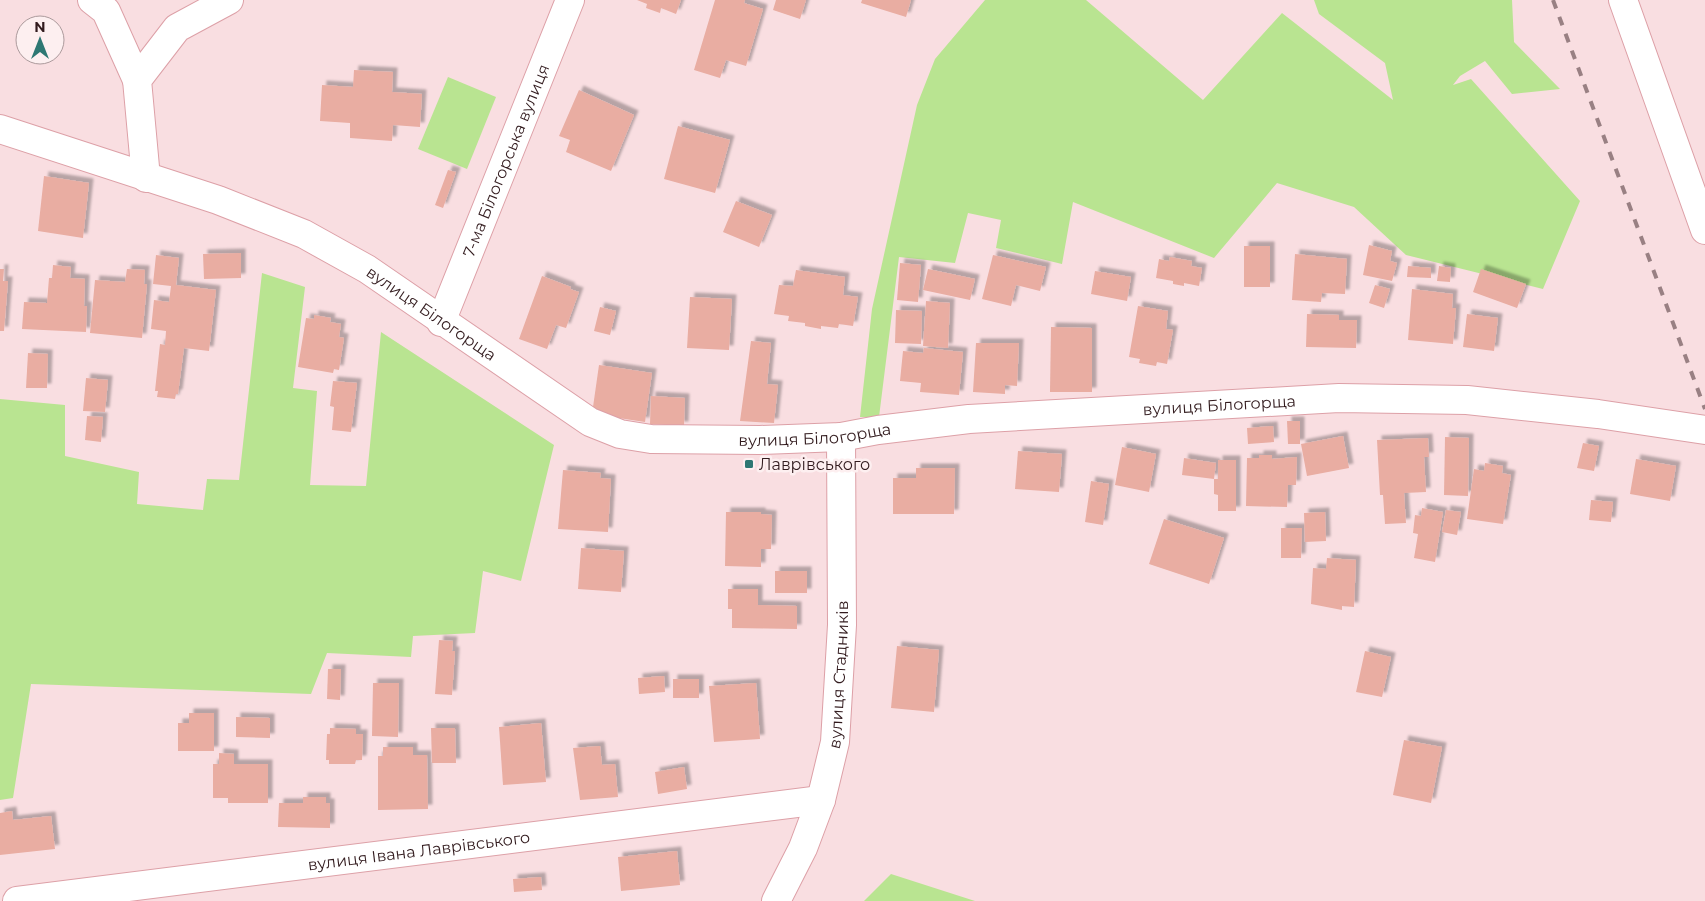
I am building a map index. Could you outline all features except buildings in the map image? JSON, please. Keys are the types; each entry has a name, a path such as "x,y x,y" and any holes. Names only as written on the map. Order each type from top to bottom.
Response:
{"street":[{"path":"92,0 106,11 137,80 146,178"},
{"path":"137,80 178,28 229,0"},
{"name":"7-ма Білогорська вулиця","path":"441,322 570,0"},
{"path":"1623,0 1705,230"},
{"name":"вулиця Білогорща","path":"0,130 218,200 304,234 367,268 441,322 590,422 620,434 651,440 760,440 841,437 878,430 968,419 1339,398 1467,400 1598,414 1705,430"},
{"name":"вулиця Стадників","path":"776,901 803,848 821,800 835,742 841,634 841,437"},
{"name":"вулиця Івана Лаврівського","path":"16,901 821,800"}],"green space":[{"path":"985,0 1086,0 1203,100 1282,13 1393,100 1385,63 1319,14 1314,0 1512,0 1514,42 1560,89 1512,94 1485,61 1460,76 1453,85 1471,79 1580,201 1543,289 1406,255 1354,207 1277,183 1214,258 1073,202 1062,264 996,248 1001,220 968,213 955,263 899,257 879,417 860,417 872,309 917,105 935,59"},
{"path":"448,77 496,97 467,169 418,149"},
{"path":"262,273 305,287 293,388 317,391 310,485 366,486 381,332 554,445 521,581 483,571 475,633 413,636 411,657 327,653 311,694 31,684 13,798 0,800 0,399 65,405 65,456 139,472 137,504 203,510 207,479 239,480"},
{"path":"891,874 975,901 864,901"}],"railway":[{"path":"1553,0 1705,409"}],"place":[{"name":"Лаврівського","path":"749,464"}]}
